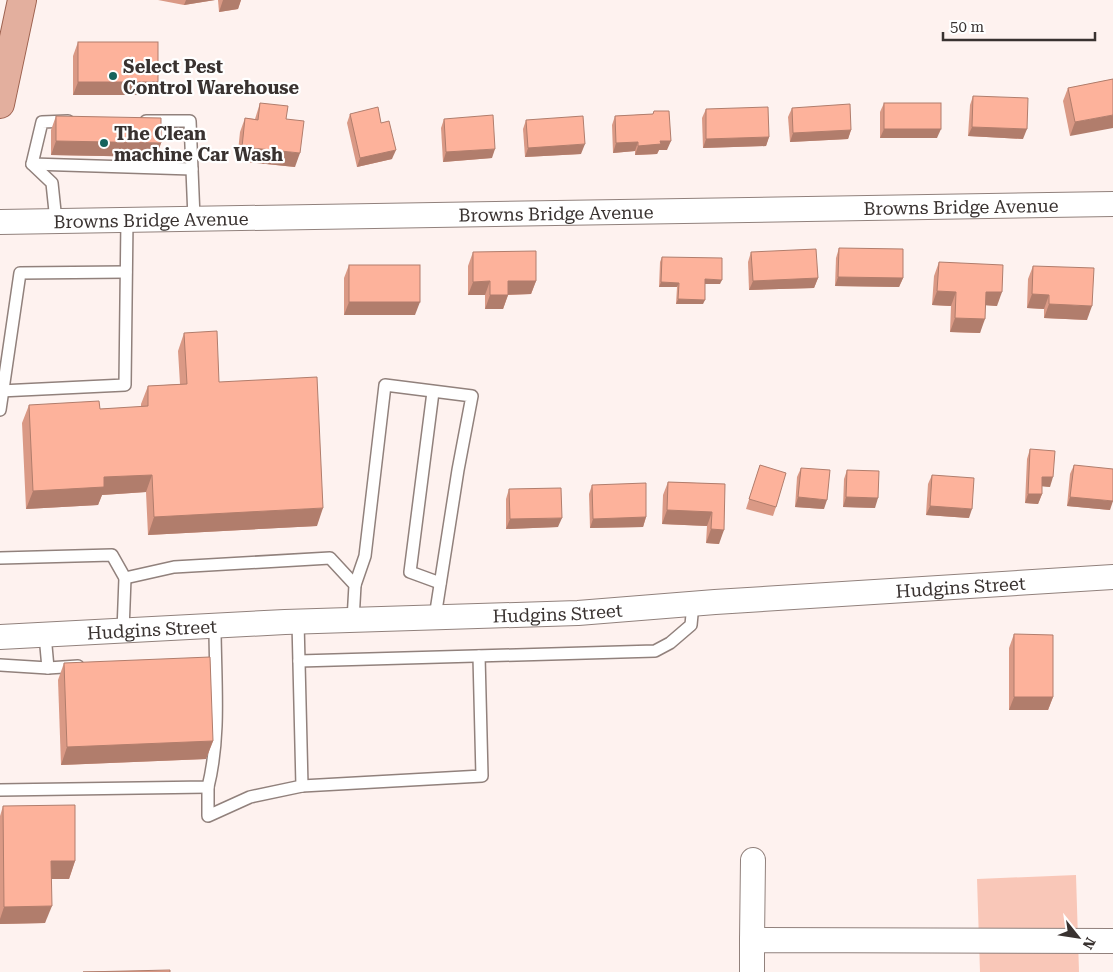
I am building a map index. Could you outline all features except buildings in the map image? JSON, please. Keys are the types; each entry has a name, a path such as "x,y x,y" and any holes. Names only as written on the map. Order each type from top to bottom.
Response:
{"main road":[{"path":"0,104 22,0"}],"street":[{"name":"Browns Bridge Avenue","path":"0,222 1113,204"},
{"name":"Hudgins Street","path":"0,636 298,622 578,613 1113,577"},
{"path":"752,860 752,972"},
{"path":"752,940 1113,941"}],"lane":[{"path":"32,164 42,122 81,121"},
{"path":"130,121 190,121 194,218"},
{"path":"32,164 192,169"},
{"path":"32,164 52,183 56,221"},
{"path":"1,391 125,385 127,220"},
{"path":"0,410 1,391 20,273 126,272"},
{"path":"353,620 355,586 365,556 385,385 472,396 458,470 435,617"},
{"path":"433,392 410,572 440,583"},
{"path":"0,558 112,555 126,578 123,631"},
{"path":"126,578 174,567 330,558 355,586"},
{"path":"299,661 655,651 670,643 691,625 693,604"},
{"path":"298,622 302,786"},
{"path":"215,626 210,661 215,737 208,787 208,816 250,797 302,786 482,776 479,656"},
{"path":"45,635 48,668"},
{"path":"0,665 48,668 87,666"},
{"path":"0,790 208,787"}],"shaded area":[{"path":"1076,875 1079,972 980,972 977,879"}],"place":[{"name":"Select Pest Control Warehouse","path":"113,76"},
{"name":"The Clean machine Car Wash","path":"104,143"}]}
